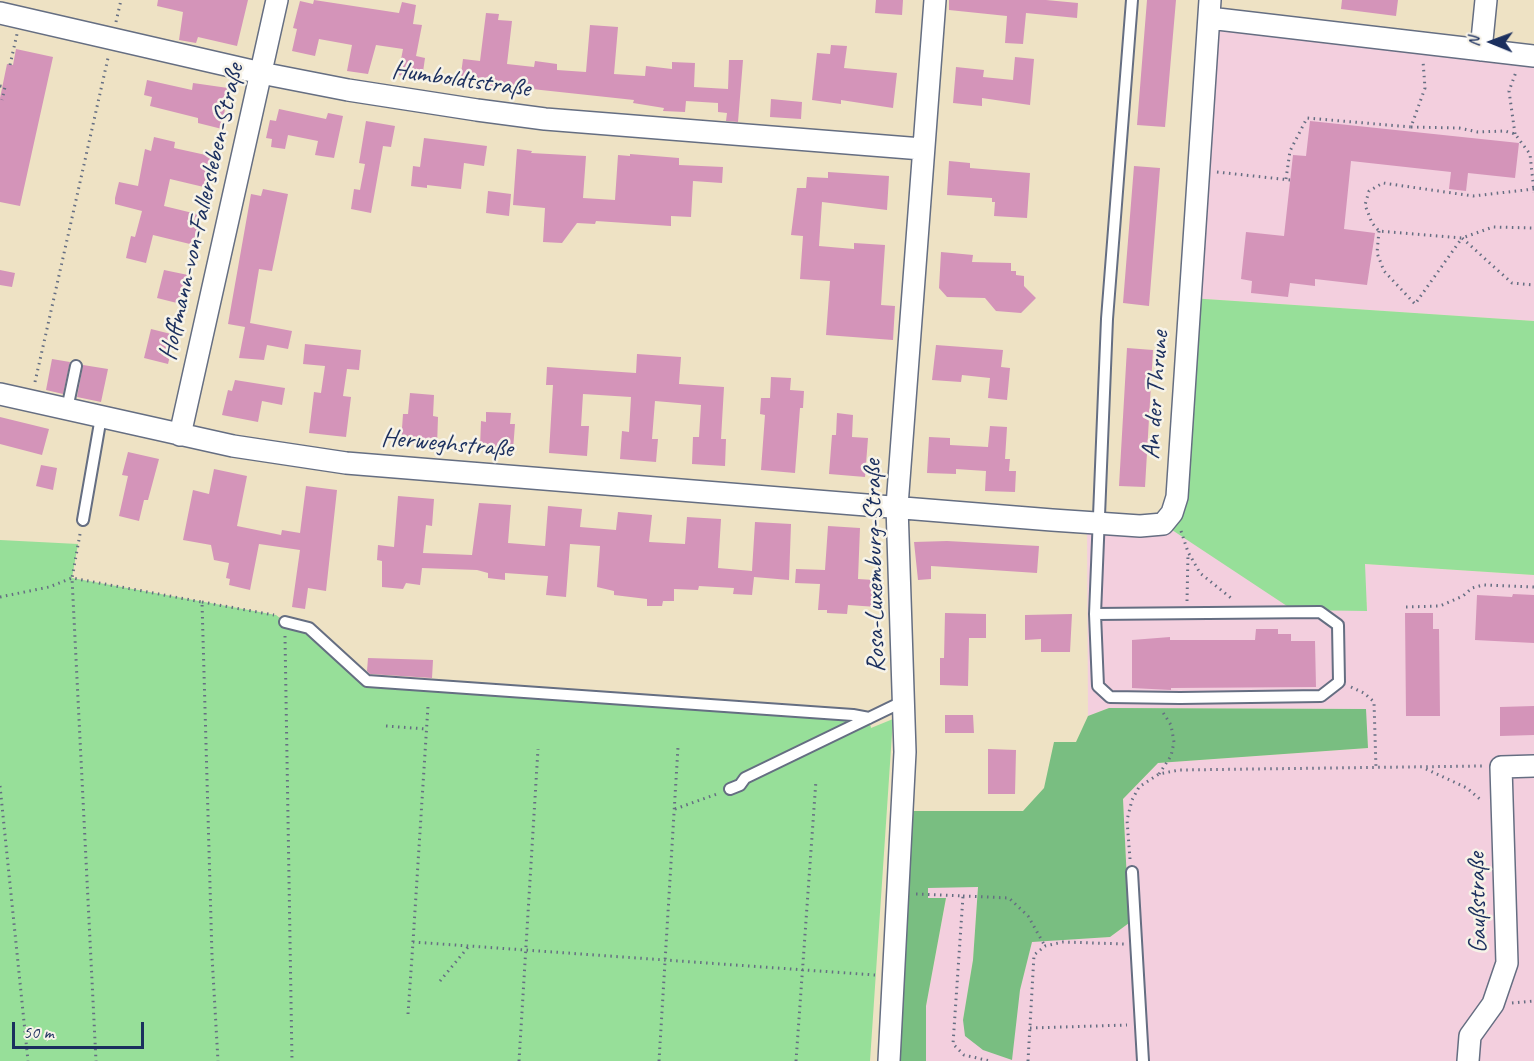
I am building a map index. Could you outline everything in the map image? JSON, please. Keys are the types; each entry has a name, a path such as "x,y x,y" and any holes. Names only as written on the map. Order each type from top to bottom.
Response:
{"street":[{"name":"Hoffmann-von-Fallersleben-Straße","path":"180,435 277,0"},
{"name":"Rosa-Luxemburg-Straße","path":"889,1061 905,752 897,506 922,149 935,0"},
{"path":"1481,50 1486,0"},
{"path":"1210,9 1423,44 1527,55"},
{"name":"An der Thrune","path":"1172,513 1177,496 1210,9"},
{"name":"Humboldtstraße","path":"0,13 261,73 348,90 545,119 922,149"},
{"name":"Herweghstraße","path":"0,394 244,448 356,464 897,506"},
{"path":"897,506 1151,526 1162,524 1172,513"},
{"path":"1501,767 1534,766"},
{"name":"Gaußstraße","path":"1468,1061 1470,1036 1493,1004 1507,963 1501,767"}],"lane":[{"path":"1095,614 1320,612 1338,625 1339,682 1321,696 1110,697 1098,686 1095,614 1107,319 1132,0"},
{"path":"67,409 76,366"},
{"path":"82,520 101,417"},
{"path":"285,622 309,628 367,681 853,715 869,718"},
{"path":"730,789 740,785 745,778 904,701"},
{"path":"1132,872 1143,1061"}],"path":[{"path":"114,33 121,0"},
{"path":"10,65 18,30"},
{"path":"1411,127 1425,88 1423,44"},
{"path":"33,393 109,50"},
{"path":"1527,55 1517,70 1509,91 1515,134 1530,154 1534,190 1473,196 1392,183 1377,184 1369,191 1365,205 1372,223 1379,231 1462,238 1493,227 1534,228"},
{"path":"0,86 5,87 2,100"},
{"path":"1198,171 1288,179 1290,151 1307,118 1411,127 1459,128 1478,132 1505,131 1515,134"},
{"path":"1379,231 1377,253 1384,271 1414,304 1462,238"},
{"path":"1462,238 1512,282 1534,285"},
{"path":"1172,513 1184,537 1188,552 1200,573 1210,583 1252,612"},
{"path":"82,520 72,578 96,1061"},
{"path":"1186,613 1188,552"},
{"path":"0,597 49,587 72,578 276,615 285,622 292,1061"},
{"path":"1406,607 1440,606 1463,596 1472,588 1483,585 1534,587"},
{"path":"202,602 212,945 218,1061"},
{"path":"1339,682 1364,693 1374,702 1376,768"},
{"path":"1146,698 1164,712 1171,725 1174,742 1171,756 1159,774"},
{"path":"408,1014 428,706"},
{"path":"386,726 426,729"},
{"path":"659,1061 678,747"},
{"path":"519,1061 538,749"},
{"path":"1132,872 1126,820 1139,787 1159,774 1179,770 1425,768 1455,764 1501,767"},
{"path":"1425,768 1467,788 1503,817"},
{"path":"796,1061 816,780"},
{"path":"0,786 28,1061"},
{"path":"675,809 730,789"},
{"path":"896,893 1009,898 1028,916 1045,946"},
{"path":"963,896 953,1044 964,1056 990,1061"},
{"path":"413,942 892,976"},
{"path":"1028,1061 1034,955 1045,946 1063,942 1136,944"},
{"path":"440,981 469,946"},
{"path":"1030,1028 1141,1025"}],"shaded area":[{"path":"1209,18 1534,56 1534,321 1190,298"},
{"path":"1087,522 1163,524 1367,611 1364,564 1534,575 1534,1061 926,1061 926,1006 946,899 928,898 928,887 978,887 973,960 963,1020 1020,990 1032,941 1110,937 1129,923 1123,799 1158,763 1368,748 1365,709 1109,708 1088,716"}],"green space":[{"path":"1190,298 1534,321 1534,575 1365,564 1367,611 1293,610 1163,524 1172,513"},
{"path":"0,540 78,544 72,578 276,615 285,622 309,628 367,682 869,718 871,728 893,719 870,1061 0,1061"},
{"path":"1109,708 1366,709 1368,748 1158,763 1123,799 1129,923 1110,937 1032,942 1020,990 1012,1060 983,1050 965,1036 963,1020 973,960 978,887 928,888 928,898 946,898 926,1006 926,1061 889,1061 902,811 1023,811 1044,788 1054,742 1076,742 1088,716"}],"building":[{"path":"158,0 248,0 237,46 198,37 196,43 179,40 183,12 157,6"},
{"path":"314,0 399,13 402,2 416,5 413,24 422,25 416,56 425,58 422,79 398,75 403,49 376,45 368,74 347,71 352,45 319,39 315,56 292,51 297,29 293,28 300,1 313,4"},
{"path":"876,0 903,0 902,15 875,13"},
{"path":"949,0 1046,0 1078,3 1077,18 1026,13 1023,44 1005,43 1007,16 949,10"},
{"path":"1147,0 1176,0 1165,127 1137,125"},
{"path":"1342,0 1398,0 1396,16 1341,9"},
{"path":"486,13 499,14 498,20 512,21 507,64 534,67 535,61 557,64 557,70 586,72 590,25 618,27 614,74 645,76 646,66 672,69 672,62 695,63 694,87 728,89 729,60 743,60 738,122 726,121 727,113 718,112 718,103 686,101 685,112 663,111 664,108 633,103 634,100 504,86 504,89 477,86 477,83 460,81 463,59 480,61"},
{"path":"831,45 847,46 844,68 897,73 893,108 841,100 841,104 812,100 817,53 830,54"},
{"path":"16,49 53,57 20,206 0,202 0,98 7,64 13,65"},
{"path":"1015,57 1034,59 1030,105 982,98 982,106 953,103 956,67 984,70 983,77 1013,80"},
{"path":"147,80 192,90 193,83 228,88 222,129 198,123 198,118 150,106 152,97 144,95"},
{"path":"771,99 802,102 801,119 770,117"},
{"path":"279,109 326,119 328,113 343,116 334,158 315,155 318,141 288,135 285,149 271,147 272,139 266,138 270,120 276,121"},
{"path":"366,121 395,126 391,147 383,146 371,213 351,209 354,189 360,190 365,164 359,163"},
{"path":"1310,121 1519,143 1515,178 1468,173 1466,191 1449,189 1451,172 1351,161 1344,229 1375,233 1367,285 1315,279 1315,286 1290,283 1288,297 1251,293 1252,281 1241,279 1246,232 1284,236 1293,155 1306,156"},
{"path":"154,137 175,142 174,148 215,157 208,188 170,179 164,206 201,215 194,245 153,235 146,263 126,258 131,236 135,237 142,211 115,204 115,198 119,182 138,186 145,149 151,151"},
{"path":"424,138 487,146 484,166 464,163 461,189 427,185 427,188 411,186 413,166 420,167"},
{"path":"517,149 532,151 531,153 586,156 583,198 615,200 618,155 679,158 679,165 723,167 722,183 693,181 691,217 671,216 671,226 596,221 595,224 577,223 562,243 543,242 545,208 513,205"},
{"path":"949,161 970,163 970,168 1030,173 1027,218 994,216 995,202 992,202 992,198 947,195"},
{"path":"1134,166 1160,168 1149,306 1123,303"},
{"path":"828,172 889,176 887,210 822,202 819,246 854,249 854,243 885,245 881,305 895,306 893,340 826,335 830,281 800,279 803,236 791,235 797,188 806,188 807,177 828,178"},
{"path":"263,189 288,194 272,271 259,269 250,323 292,331 288,349 267,345 264,360 239,358 245,327 228,324 251,194 261,196"},
{"path":"488,191 511,194 509,216 486,213"},
{"path":"941,252 973,255 972,262 1011,263 1011,271 1016,271 1016,275 1024,276 1024,286 1036,298 1021,313 996,311 985,298 947,297 939,288"},
{"path":"0,270 15,273 12,287 0,285"},
{"path":"164,270 188,275 181,304 157,298"},
{"path":"151,329 175,335 168,364 144,358"},
{"path":"305,344 361,350 359,370 347,369 343,396 351,397 346,437 309,433 314,392 321,393 325,366 303,364"},
{"path":"936,345 1003,350 1001,367 1010,368 1007,400 988,398 990,378 962,375 961,382 932,380"},
{"path":"1127,348 1153,350 1145,487 1119,486"},
{"path":"637,354 681,357 679,384 724,387 721,439 726,439 725,466 692,464 693,437 699,437 701,405 655,401 652,439 658,439 656,462 620,459 622,431 629,432 631,397 583,394 581,426 589,426 587,456 549,453 553,385 546,385 547,367 636,373"},
{"path":"52,359 70,362 63,394 46,390"},
{"path":"83,365 108,369 101,402 77,397"},
{"path":"771,377 791,378 790,390 804,391 803,408 800,408 795,473 761,470 765,415 760,414 761,398 770,398"},
{"path":"235,380 285,388 282,405 262,401 258,422 222,415 228,390 232,391"},
{"path":"410,393 434,395 433,416 438,417 437,446 401,443 403,414 408,414"},
{"path":"486,412 511,413 510,424 515,424 513,450 480,448 481,421 486,422"},
{"path":"837,413 853,415 852,437 868,438 865,477 829,474 832,435 836,435"},
{"path":"0,417 49,429 42,455 0,444"},
{"path":"990,426 1007,427 1005,459 1010,459 1009,471 1016,471 1015,492 985,491 986,471 956,469 956,474 927,473 929,437 950,438 950,445 988,447"},
{"path":"128,452 159,459 148,500 144,500 139,521 119,516 128,476 122,475"},
{"path":"41,465 57,468 53,490 36,486"},
{"path":"214,469 247,476 237,526 281,535 282,530 300,533 306,486 337,490 326,591 308,588 305,609 292,607 300,550 259,544 250,590 229,585 230,579 226,578 229,563 214,560 211,545 183,540 193,490 209,494"},
{"path":"398,496 434,499 432,526 426,525 423,553 472,555 479,503 511,505 508,543 545,546 548,506 582,509 580,527 616,530 618,512 652,515 649,542 685,544 687,517 721,519 718,568 752,571 755,522 791,524 789,580 754,577 752,595 733,594 734,588 699,586 698,590 674,589 674,601 663,601 662,606 647,606 647,599 614,595 614,591 597,587 600,546 570,544 566,597 546,595 548,576 505,573 505,580 488,578 488,573 477,570 422,568 420,585 406,583 403,589 382,587 382,561 377,560 378,545 394,547"},
{"path":"828,526 860,528 858,579 874,580 874,590 877,590 877,607 848,605 847,614 827,613 827,610 818,610 820,584 795,583 796,569 825,570"},
{"path":"947,541 1039,546 1037,573 931,566 931,579 918,580 914,542"},
{"path":"1513,594 1534,595 1534,643 1475,640 1477,595 1512,597"},
{"path":"945,613 986,614 986,638 969,638 968,686 940,685 940,658 944,658"},
{"path":"1405,613 1433,613 1433,629 1439,629 1440,716 1406,716"},
{"path":"1072,614 1070,652 1041,652 1041,639 1025,640 1025,615"},
{"path":"1256,629 1278,629 1278,634 1291,634 1291,641 1315,641 1316,687 1171,688 1171,690 1132,688 1132,640 1170,637 1170,640 1255,640"},
{"path":"368,658 433,660 432,678 370,674 367,671"},
{"path":"1534,706 1534,735 1500,736 1500,707"},
{"path":"945,715 973,715 974,733 945,733"},
{"path":"988,749 1016,750 1015,794 988,794"}]}
